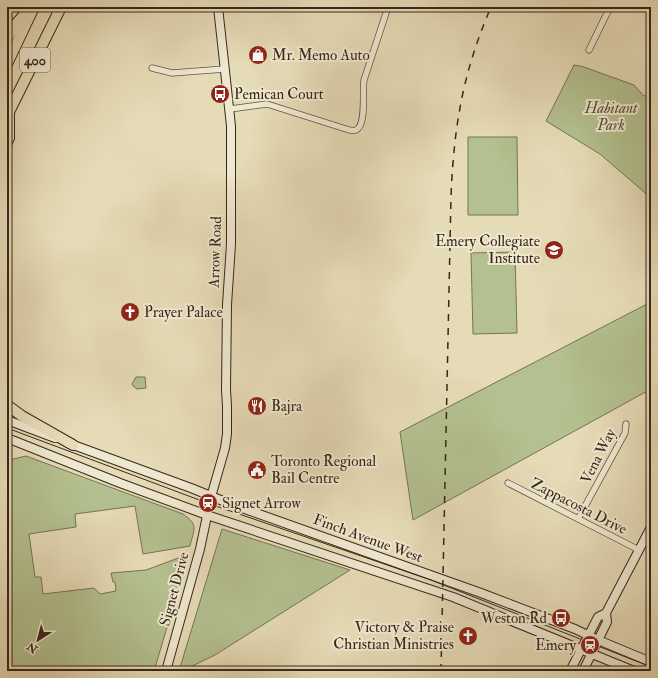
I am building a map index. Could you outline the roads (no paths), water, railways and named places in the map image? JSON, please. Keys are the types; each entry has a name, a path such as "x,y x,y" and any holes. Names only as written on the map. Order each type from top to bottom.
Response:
{"highway":[{"path":"7,40 15,25 33,7"},
{"name":"400","path":"7,64 33,7"},
{"name":"400","path":"8,114 61,7"},
{"path":"7,142 9,138 8,114"},
{"path":"7,405 22,416 73,445"}],"main road":[{"name":"Arrow Road","path":"207,515 225,448 227,434 227,304 231,244 231,132 230,109 218,7"},
{"name":"Finch Avenue West","path":"7,420 191,488 211,497 481,593 588,635 651,662"},
{"name":"Finch Avenue West","path":"7,438 120,483 207,515 454,597 634,671"},
{"name":"Signet Drive","path":"166,671 200,549 207,515"},
{"path":"583,671 607,622 606,613 651,527"},
{"path":"570,671 580,649 598,617 606,613"}],"street":[{"path":"230,109 268,104 346,129 356,130 362,119 364,80 388,7"},
{"path":"589,50 610,7"},
{"path":"152,68 172,73 225,69"},
{"name":"Vena Way","path":"578,519 625,433 626,424"},
{"name":"Zappacosta Drive","path":"508,483 639,550"}],"tram line":[{"path":"7,428 210,504 431,580 651,667"}],"railway":[{"path":"441,671 452,170 458,122 467,77 473,54 491,7"}],"place":[{"name":"Mr. Memo Auto","path":"258,55"},
{"name":"Pemican Court","path":"220,94"},
{"name":"Emery Collegiate Institute","path":"554,250"},
{"name":"Prayer Palace","path":"130,312"},
{"name":"Bajra","path":"257,406"},
{"name":"Toronto Regional Bail Centre","path":"257,470"},
{"name":"Signet Arrow","path":"208,503"},
{"name":"Weston Rd","path":"561,618"},
{"name":"Victory & Praise Christian Ministries","path":"468,636"},
{"name":"Emery","path":"590,645"}],"park label":[{"name":"Habitant Park","path":"611,116"}]}
